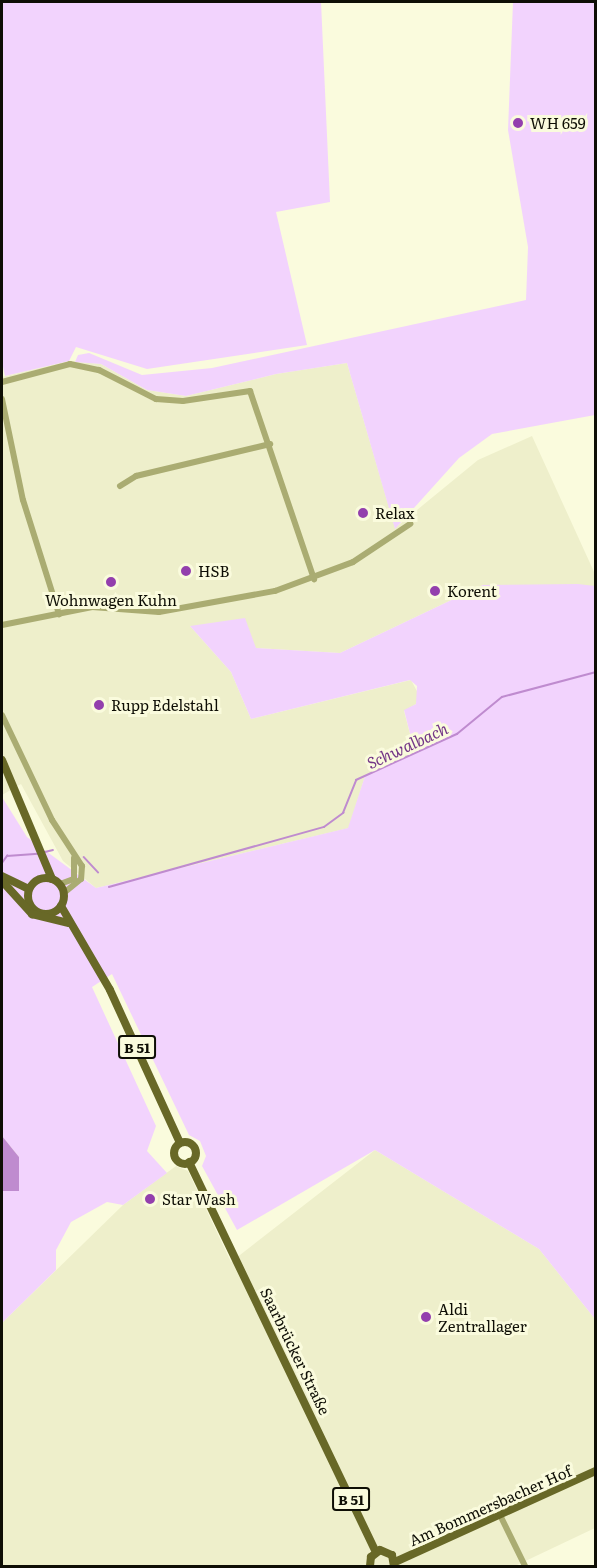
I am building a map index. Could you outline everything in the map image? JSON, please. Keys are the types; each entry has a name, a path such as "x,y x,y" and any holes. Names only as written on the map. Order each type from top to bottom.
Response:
{"main road":[{"path":"2,760 45,856 52,879"},
{"path":"2,876 29,889 42,878 45,856"},
{"path":"42,878 52,879 60,884 64,893 61,906 53,913"},
{"path":"2,881 32,914 70,925"},
{"name":"B 51","path":"29,889 31,906 41,913 53,913 70,925"},
{"name":"B 51","path":"61,906 110,990 180,1143"},
{"path":"187,1142 195,1148 189,1162 176,1158 175,1150 180,1143 187,1142"},
{"name":"Saarbrücker Straße","path":"189,1162 376,1552"},
{"name":"Am Bommersbacher Hof","path":"395,1564 596,1471"},
{"path":"370,1566 376,1552 388,1552 395,1564"}],"street":[{"path":"2,382 70,364 99,370 156,399 183,401 249,391 270,444 314,579"},
{"path":"2,399 23,500 59,614"},
{"path":"120,486 136,476 270,444"},
{"path":"2,625 92,608 169,611 232,601 314,579 353,562 410,524"},
{"path":"2,714 52,820 82,866 83,875 64,893"},
{"path":"60,884 74,879 77,867 73,855"},
{"path":"500,1515 525,1566"}],"shaded area":[{"path":"2,2 321,2 330,202 276,212 307,345 147,369 76,347 69,361 5,376 2,362"},
{"path":"513,2 595,2 595,415 492,434 459,458 395,529 347,363 276,374 186,396 147,390 101,364 75,362 78,355 89,353 142,375 212,368 526,300 528,247 508,130"},
{"path":"69,361 101,364 147,390 186,396 276,374 347,363 395,528 478,460 532,436 595,574 595,586 483,585 340,653 256,648 190,626 231,672 251,719 411,680 419,695 416,704 404,711 415,753 365,776 349,828 96,888 63,861 21,784 2,795 2,377"},
{"path":"578,584 595,586 595,1319 539,1249 375,1150 237,1230 202,1166 206,1156 200,1141 189,1135 112,974 92,987 156,1126 147,1151 167,1173 123,1205 107,1202 71,1222 56,1250 56,1270 2,1323 2,1191 19,1190 19,1157 2,1136 2,797 27,837 96,888 348,828 365,776 415,753 404,710 416,704 417,686 410,680 251,719 231,672 190,626 245,618 256,648 340,653 483,585"},
{"path":"2,1136 19,1157 19,1191 2,1191"},
{"path":"375,1150 539,1249 595,1319 595,1528 517,1565 503,1566 2,1566 2,1323 123,1205 176,1166 188,1171 231,1262"}],"waterway":[{"path":"109,887 324,827 343,813 356,780 457,734 502,697 596,672"},
{"name":"Schwalbach","path":"45,852 53,850"},
{"name":"Schwalbach","path":"2,863 7,856 38,854"},
{"path":"84,857 98,872"}],"place":[{"name":"WH 659","path":"518,123"},
{"name":"Relax","path":"363,513"},
{"name":"HSB","path":"186,571"},
{"name":"Wohnwagen Kuhn","path":"111,582"},
{"name":"Korent","path":"435,591"},
{"name":"Rupp Edelstahl","path":"99,705"},
{"name":"Star Wash","path":"150,1199"},
{"name":"Aldi Zentrallager","path":"426,1317"}]}
